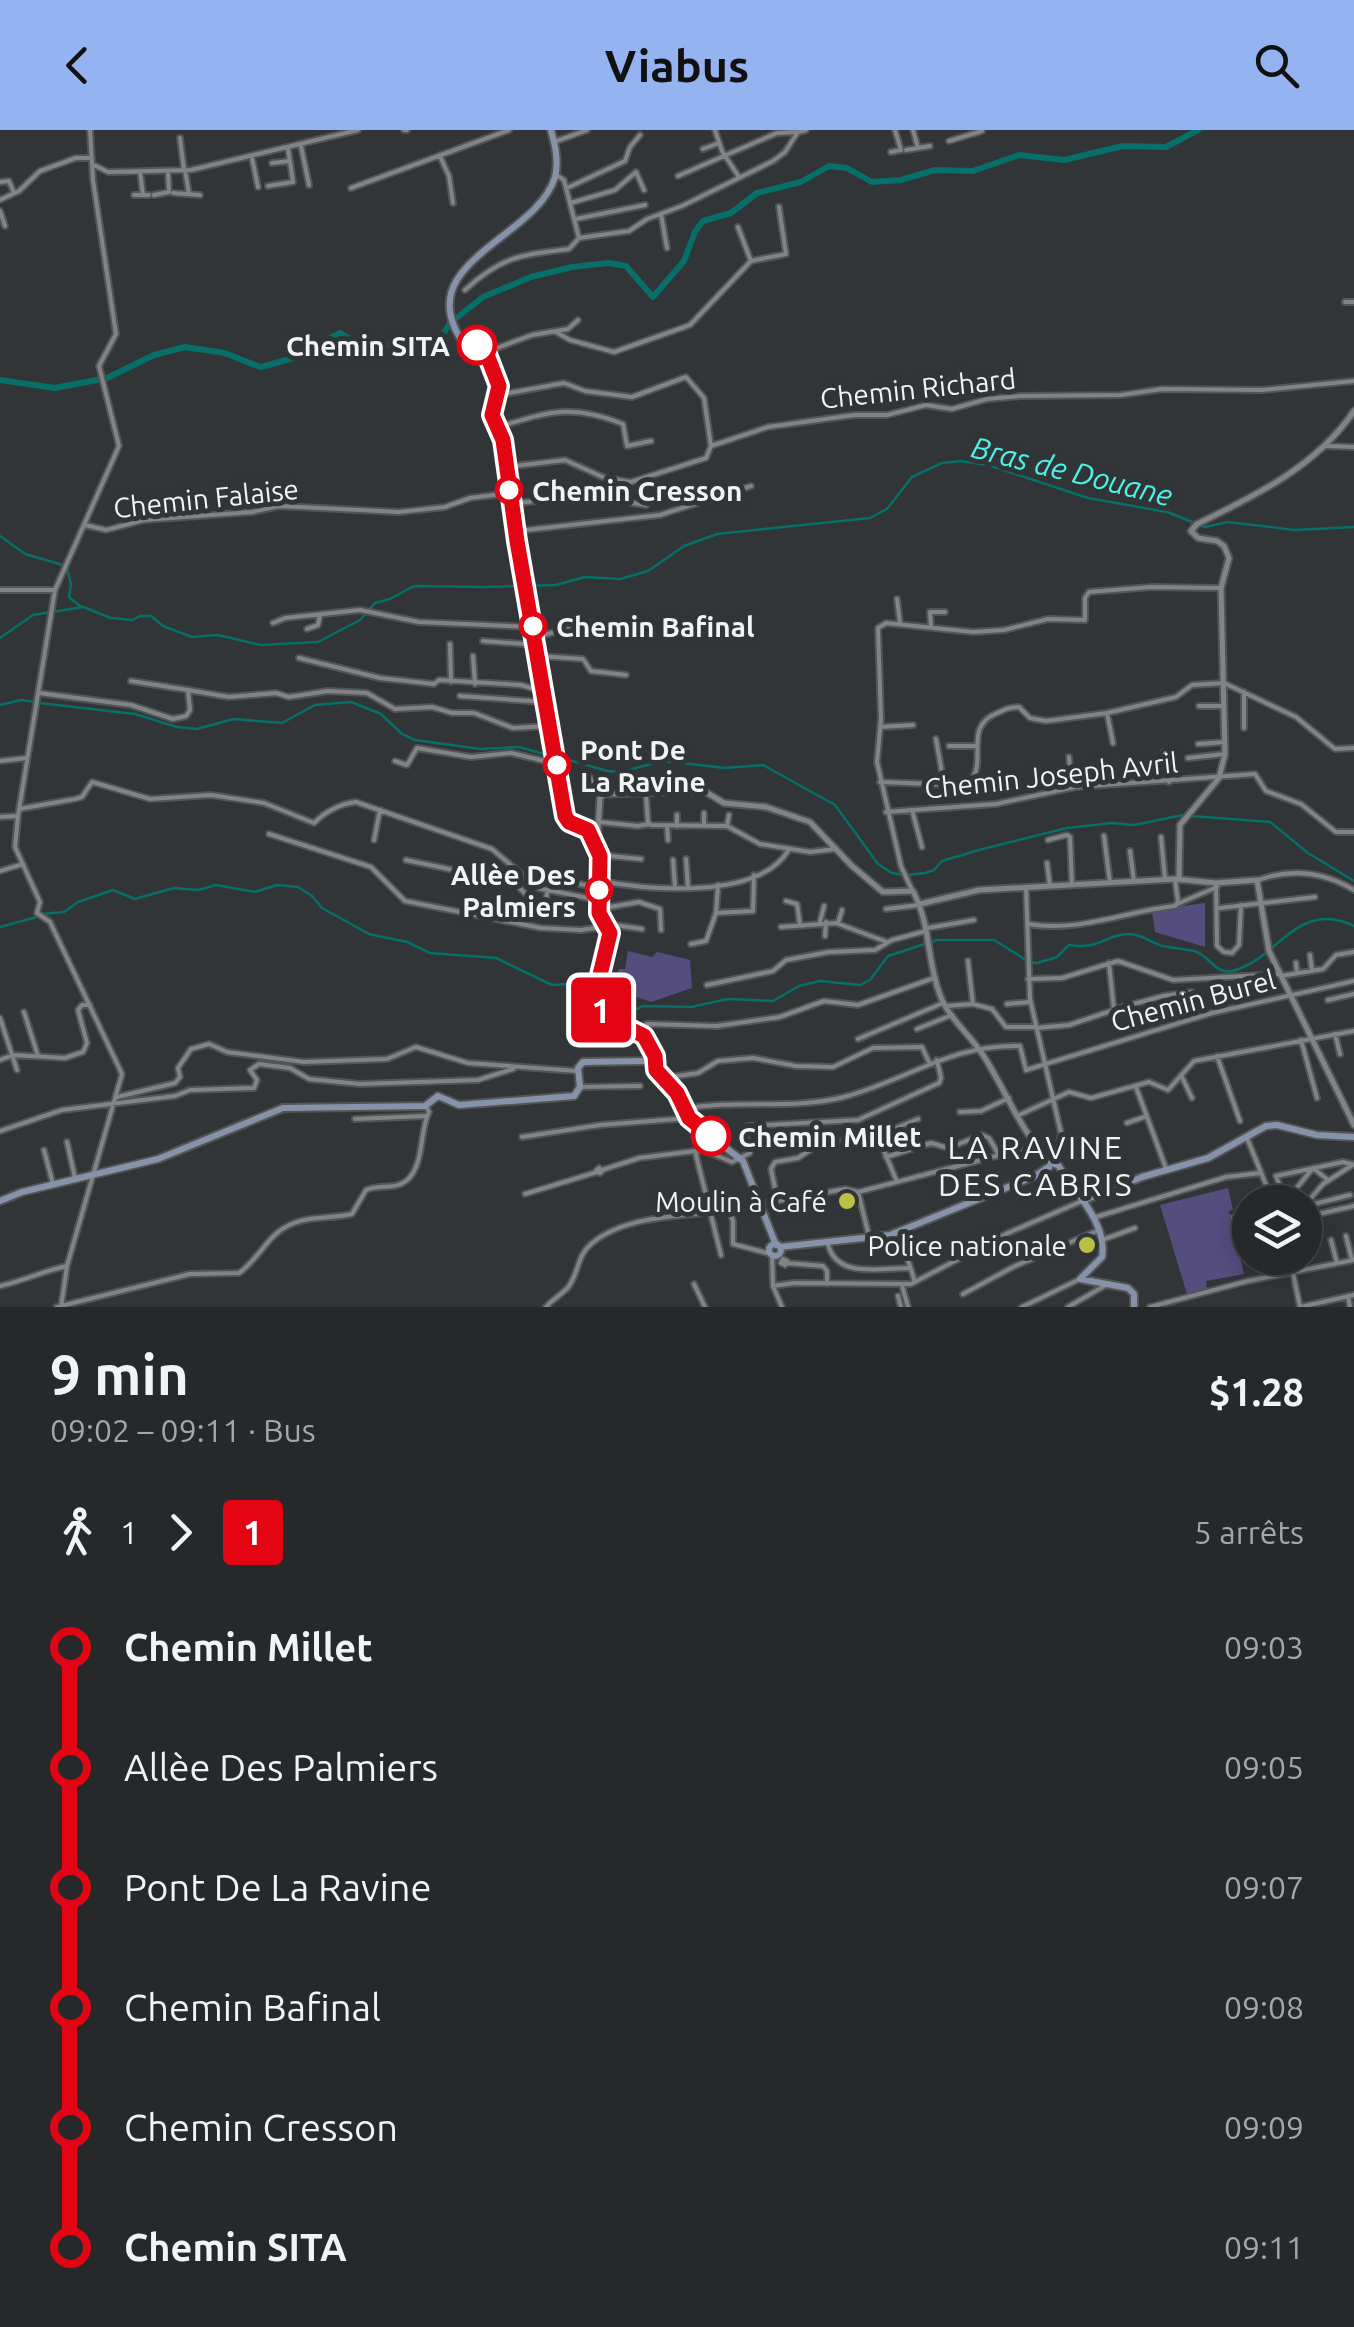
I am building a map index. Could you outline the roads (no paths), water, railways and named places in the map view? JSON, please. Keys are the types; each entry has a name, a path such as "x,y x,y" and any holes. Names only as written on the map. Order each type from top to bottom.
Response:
{"main road":[{"path":"551,130 555,176 536,209 463,269 451,291 450,313 461,339 486,352 499,395 492,415 506,467 566,820 588,830 600,855 599,913 608,925 594,1000 608,1018 645,1038 648,1058 677,1093 689,1118 741,1158 774,1251 899,1232 1051,1167 1082,1201 1102,1240 1102,1256 1080,1279"},
{"path":"0,1200 158,1159 289,1107 426,1106 438,1096 459,1105 574,1096 580,1087 581,1063 648,1058"},
{"path":"1082,1201 1142,1177 1208,1158 1272,1124 1300,1133 1354,1137"},
{"path":"1080,1279 1132,1290 1134,1307"}],"street":[{"path":"90,130 116,334 99,366 120,446 55,590 26,758 16,848 40,902 37,914 50,922 122,1079 67,1266 60,1306 190,1274 239,1274 284,1228 306,1218 350,1214 370,1188 408,1180 423,1150 429,1112 426,1106"},
{"path":"0,200 40,171 76,158 92,160 106,172 184,170 358,130"},
{"path":"351,188 508,130"},
{"path":"554,142 587,130"},
{"path":"715,130 739,177"},
{"path":"678,176 777,132 806,130"},
{"path":"891,152 901,149 896,130"},
{"path":"913,130 918,148"},
{"path":"948,140 982,131"},
{"path":"465,290 494,266 530,252 570,248 578,237 625,232 780,157 798,132"},
{"path":"566,186 625,161 640,135"},
{"path":"180,138 189,194"},
{"path":"703,149 719,143"},
{"path":"301,145 310,185"},
{"path":"906,150 930,146"},
{"path":"268,186 292,182 288,148"},
{"path":"252,156 258,187"},
{"path":"440,156 450,176 453,204"},
{"path":"272,163 290,161"},
{"path":"140,170 149,195"},
{"path":"134,195 169,192 168,171"},
{"path":"570,204 616,190 636,172 644,190"},
{"path":"555,176 566,186 578,237"},
{"path":"0,182 8,181 14,193"},
{"path":"174,193 200,194"},
{"path":"574,219 645,205"},
{"path":"556,332 614,352 686,327 751,261 786,254 779,208"},
{"path":"0,211 5,226"},
{"path":"661,214 667,248"},
{"path":"738,227 751,261"},
{"path":"1345,302 1354,302"},
{"path":"486,352 530,336 568,330 578,320"},
{"path":"499,395 564,383 585,391 632,397 689,378 704,398 711,446"},
{"name":"Chemin Richard","path":"506,467 564,460 605,478 631,482 706,458 711,446 768,427 854,414 888,415 926,405 952,409 987,399 1021,396 1121,396 1162,389 1262,390 1354,380"},
{"path":"498,427 566,409 623,424 628,446 650,441"},
{"path":"1178,904 1180,825 1219,778 1225,754 1221,588 1229,558 1217,540 1193,536 1191,530 1247,501 1326,446 1354,411"},
{"path":"1326,446 1354,448"},
{"path":"516,531 660,515 751,486"},
{"name":"Chemin Falaise","path":"84,525 106,530 144,520 252,512 278,506 399,512 510,493"},
{"path":"512,504 580,495 646,505"},
{"path":"1051,1167 979,1050 944,1005 934,978 928,932 904,874 880,782 878,628 886,623 900,623 973,632 1004,630 1048,619 1085,620 1084,598 1089,592 1151,587 1221,588"},
{"path":"0,590 55,590"},
{"path":"896,600 900,623"},
{"path":"272,623 285,618 366,610 419,622 533,627"},
{"path":"931,626 928,611 945,612"},
{"path":"307,629 318,625 320,615"},
{"path":"483,641 536,641 592,622"},
{"path":"450,644 451,682"},
{"path":"472,656 475,684"},
{"path":"539,656 583,659 591,672 626,675"},
{"path":"300,658 380,678 521,685 544,692"},
{"path":"130,681 228,697 276,692 290,697 328,691 368,692 395,709 432,707 452,713 474,713 513,728 548,726"},
{"path":"880,782 958,784 974,778 977,732 986,718 1009,708 1019,708 1030,718 1046,721 1106,713 1171,698 1192,686 1224,682 1296,717 1335,749 1354,748"},
{"path":"37,692 131,705 173,720 186,716 190,710 188,690"},
{"path":"1244,690 1244,728"},
{"path":"460,696 544,702"},
{"path":"1199,706 1224,706"},
{"path":"1106,713 1113,743"},
{"path":"880,728 914,725"},
{"path":"936,739 944,784"},
{"path":"1198,744 1225,742"},
{"path":"949,746 977,746"},
{"path":"395,761 407,765 417,748 471,757 511,753 556,759"},
{"path":"1164,752 1170,782"},
{"path":"1188,758 1225,754"},
{"path":"1069,756 1072,788"},
{"path":"0,762 26,758"},
{"path":"587,774 604,794 704,791 724,803 766,807 810,822 883,892 912,891"},
{"name":"Chemin Joseph Avril","path":"886,812 996,804 1072,788 1257,774 1266,791 1301,804 1336,832 1354,832"},
{"path":"0,817 75,800 82,797 89,784 96,782 150,799 211,795 264,804 309,822 316,822 326,810 340,809 350,802 492,849 536,887 598,899 610,906 639,902 661,909 661,930"},
{"path":"597,846 600,800 604,794"},
{"path":"646,795 649,824"},
{"path":"374,840 380,810"},
{"path":"912,810 922,847"},
{"path":"704,813 709,836"},
{"path":"677,815 677,826"},
{"path":"725,835 729,816"},
{"path":"600,822 726,826 741,831 756,843 810,852 835,850"},
{"path":"667,826 668,840"},
{"path":"269,834 371,867 405,901 541,928 581,930 608,925 642,930"},
{"path":"1048,840 1068,835 1072,885"},
{"path":"1104,836 1110,883"},
{"path":"1160,837 1165,880"},
{"path":"542,876 636,888 739,883 778,864 789,849"},
{"path":"1130,851 1134,882"},
{"path":"600,855 641,859"},
{"path":"686,859 688,886"},
{"path":"406,860 518,884 538,906 546,904 547,890"},
{"path":"673,860 675,887"},
{"path":"1047,863 1050,886"},
{"path":"0,871 23,864"},
{"path":"886,909 979,890 1177,879 1216,885 1313,873 1327,875 1354,890"},
{"path":"716,913 754,911 754,875"},
{"path":"1257,880 1269,949 1354,1125"},
{"path":"691,944 706,942 716,913 718,885"},
{"path":"1028,924 1091,924 1178,904 1216,885"},
{"path":"1216,885 1218,946 1224,952 1232,953 1239,945 1241,905"},
{"path":"1026,888 1030,1002 1061,1138 1051,1167"},
{"path":"1218,908 1314,897"},
{"path":"786,901 797,904 800,925"},
{"path":"824,906 825,936"},
{"path":"838,923 842,910"},
{"path":"707,985 773,971 786,960 829,952 876,950 887,942 974,920"},
{"path":"782,926 838,923 887,942"},
{"path":"1028,979 1062,978 1121,961 1173,980 1280,975 1325,968 1336,955 1354,952"},
{"path":"1310,955 1312,971"},
{"path":"968,961 973,1004"},
{"path":"1109,963 1115,1008"},
{"path":"1296,963 1297,973"},
{"path":"636,1030 647,1024 717,1026 780,1017 824,1001 858,1005 934,978"},
{"name":"Chemin Burel","path":"1044,1063 1212,1013 1354,981"},
{"path":"858,1039 944,1005 990,1008 1006,1026 1036,1028 1069,1025 1115,1008 1192,992"},
{"path":"1328,1000 1354,994"},
{"path":"1006,1004 1030,1002"},
{"path":"0,1060 13,1055 65,1058 83,1052 87,1043 78,1010 82,1005 90,1005"},
{"path":"24,1012 38,1056"},
{"path":"918,1030 952,1014"},
{"path":"1,1021 17,1070"},
{"path":"1018,1115 1069,1092 1091,1098 1148,1082 1168,1090 1191,1062 1217,1056 1352,1031 1354,1040"},
{"path":"1335,1034 1340,1054"},
{"path":"1300,1039 1317,1098"},
{"path":"0,1131 62,1110 178,1081 178,1068 195,1048 209,1044 227,1052 304,1062 383,1060 416,1048 468,1063 578,1070"},
{"path":"684,1109 840,1098 936,1060 979,1050 1019,1046 1024,1051 1025,1070 1044,1063"},
{"path":"664,1078 698,1073 718,1061 748,1058 796,1066 838,1066 870,1049 882,1048 922,1047 929,1063"},
{"path":"260,1056 260,1064"},
{"path":"1217,1056 1240,1121"},
{"path":"526,1194 639,1158 695,1151 709,1152 726,1162 741,1158 750,1152 746,1126 858,1120 937,1084 941,1078 936,1060"},
{"path":"116,1099 175,1096 190,1090 254,1088 258,1080 250,1070 260,1064 290,1068 309,1079 360,1084 478,1080 516,1068"},
{"path":"1181,1074 1192,1098"},
{"path":"580,1087 640,1086"},
{"path":"1136,1086 1168,1171"},
{"path":"960,1112 981,1111 1010,1098"},
{"path":"355,1119 426,1116"},
{"path":"1127,1123 1147,1116"},
{"path":"522,1137 614,1123 689,1118"},
{"path":"777,1199 771,1169 775,1162 798,1158 816,1146 878,1136 918,1118"},
{"path":"886,1156 929,1144 948,1148 982,1135 989,1138 999,1156"},
{"path":"878,1136 897,1182"},
{"path":"1247,1138 1266,1185"},
{"path":"67,1142 75,1178"},
{"path":"760,1204 845,1190 858,1192 1035,1146"},
{"path":"44,1150 53,1184"},
{"path":"695,1151 721,1255"},
{"path":"1278,1185 1274,1176 1342,1162 1352,1164"},
{"path":"1322,1186 1352,1164"},
{"path":"1312,1168 1328,1180"},
{"path":"1299,1185 1312,1168"},
{"path":"1295,1185 1297,1172"},
{"path":"1093,1218 1226,1177 1260,1173"},
{"path":"858,1192 870,1238"},
{"path":"1322,1202 1350,1195"},
{"path":"773,1286 915,1282 1008,1233 1082,1201"},
{"path":"1322,1213 1354,1206"},
{"path":"546,1307 569,1286 580,1257 600,1237 661,1217 729,1209 733,1244 774,1251 773,1286 782,1307"},
{"path":"1102,1240 1135,1228"},
{"path":"964,1294 1015,1266 1099,1230"},
{"path":"899,1232 915,1282"},
{"path":"1322,1266 1353,1260 1346,1236"},
{"path":"1330,1240 1337,1263"},
{"path":"828,1244 830,1254 845,1268 910,1268"},
{"path":"820,1265 830,1254"},
{"path":"787,1262 820,1265 827,1271 826,1284"},
{"path":"0,1286 67,1266"},
{"path":"1150,1307 1282,1275"},
{"path":"1295,1275 1300,1307 1351,1296 1350,1307"},
{"path":"1022,1307 1080,1279"},
{"path":"694,1284 705,1307"},
{"path":"902,1285 904,1307"},
{"path":"1068,1307 1106,1285"},
{"path":"898,1296 904,1307"}],"waterway":[{"path":"107,378 154,355 185,347 225,353 260,367 293,358 340,333 363,346 429,343 442,336 450,323 483,297 531,277 572,267 609,263 626,266 653,297 684,261 703,221 731,213 757,193 801,182 829,166 847,168 872,182 901,180 935,170 973,171 1019,155 1064,160 1123,146 1166,147 1198,130"},
{"path":"0,380 55,388 102,379"},
{"name":"Bras de Douane","path":"0,638 33,615 83,607 111,618 132,620 151,616 163,626 192,637 218,635 260,645 318,642 360,620 375,603 414,586 556,585 585,577 620,579 648,571 684,546 717,534 870,518 887,509 912,477 942,463 960,461 988,465 1088,498 1167,512 1205,527 1228,522 1294,530 1354,527"},
{"path":"0,536 25,554 63,565"},
{"path":"67,569 69,597 80,606"},
{"path":"0,705 21,700 34,702"},
{"path":"39,703 135,714 197,729 233,719 282,723 315,705 351,702 381,714 402,734 415,740 480,749 519,747 551,756"},
{"path":"559,757 620,772 663,761 725,768 763,765 835,805 878,864 903,875"},
{"path":"908,875 934,870 942,861 979,850 1067,828 1134,825 1183,815"},
{"path":"1191,816 1270,822 1308,853 1354,881"},
{"path":"42,914 64,912 78,902 113,890 135,899 174,888 198,890 216,885 255,892 277,885 298,887 322,908 369,934 407,942 430,953 496,958 552,985 583,983 600,991 613,1007 626,1014 643,1006 691,1007 728,999 773,1001 799,986 820,981 860,985 870,980 888,956 937,940 994,940 1037,963 1057,957 1069,945 1088,946 1132,934 1163,946 1194,951 1217,967 1232,971 1262,956 1302,925 1334,919 1354,926"},
{"path":"0,927 37,917"}],"place":[{"name":"Chemin SITA","path":"477,345"},
{"name":"Chemin Cresson","path":"509,490"},
{"name":"Chemin Bafinal","path":"533,626"},
{"name":"Pont De La Ravine","path":"557,765"},
{"name":"Allèe Des Palmiers","path":"599,890"},
{"name":"Chemin Millet","path":"711,1136"},
{"name":"Moulin à Café","path":"847,1201"},
{"name":"Police nationale","path":"1087,1245"}],"district":[{"name":"LA RAVINE DES CABRIS","path":"1036,1166"}]}
